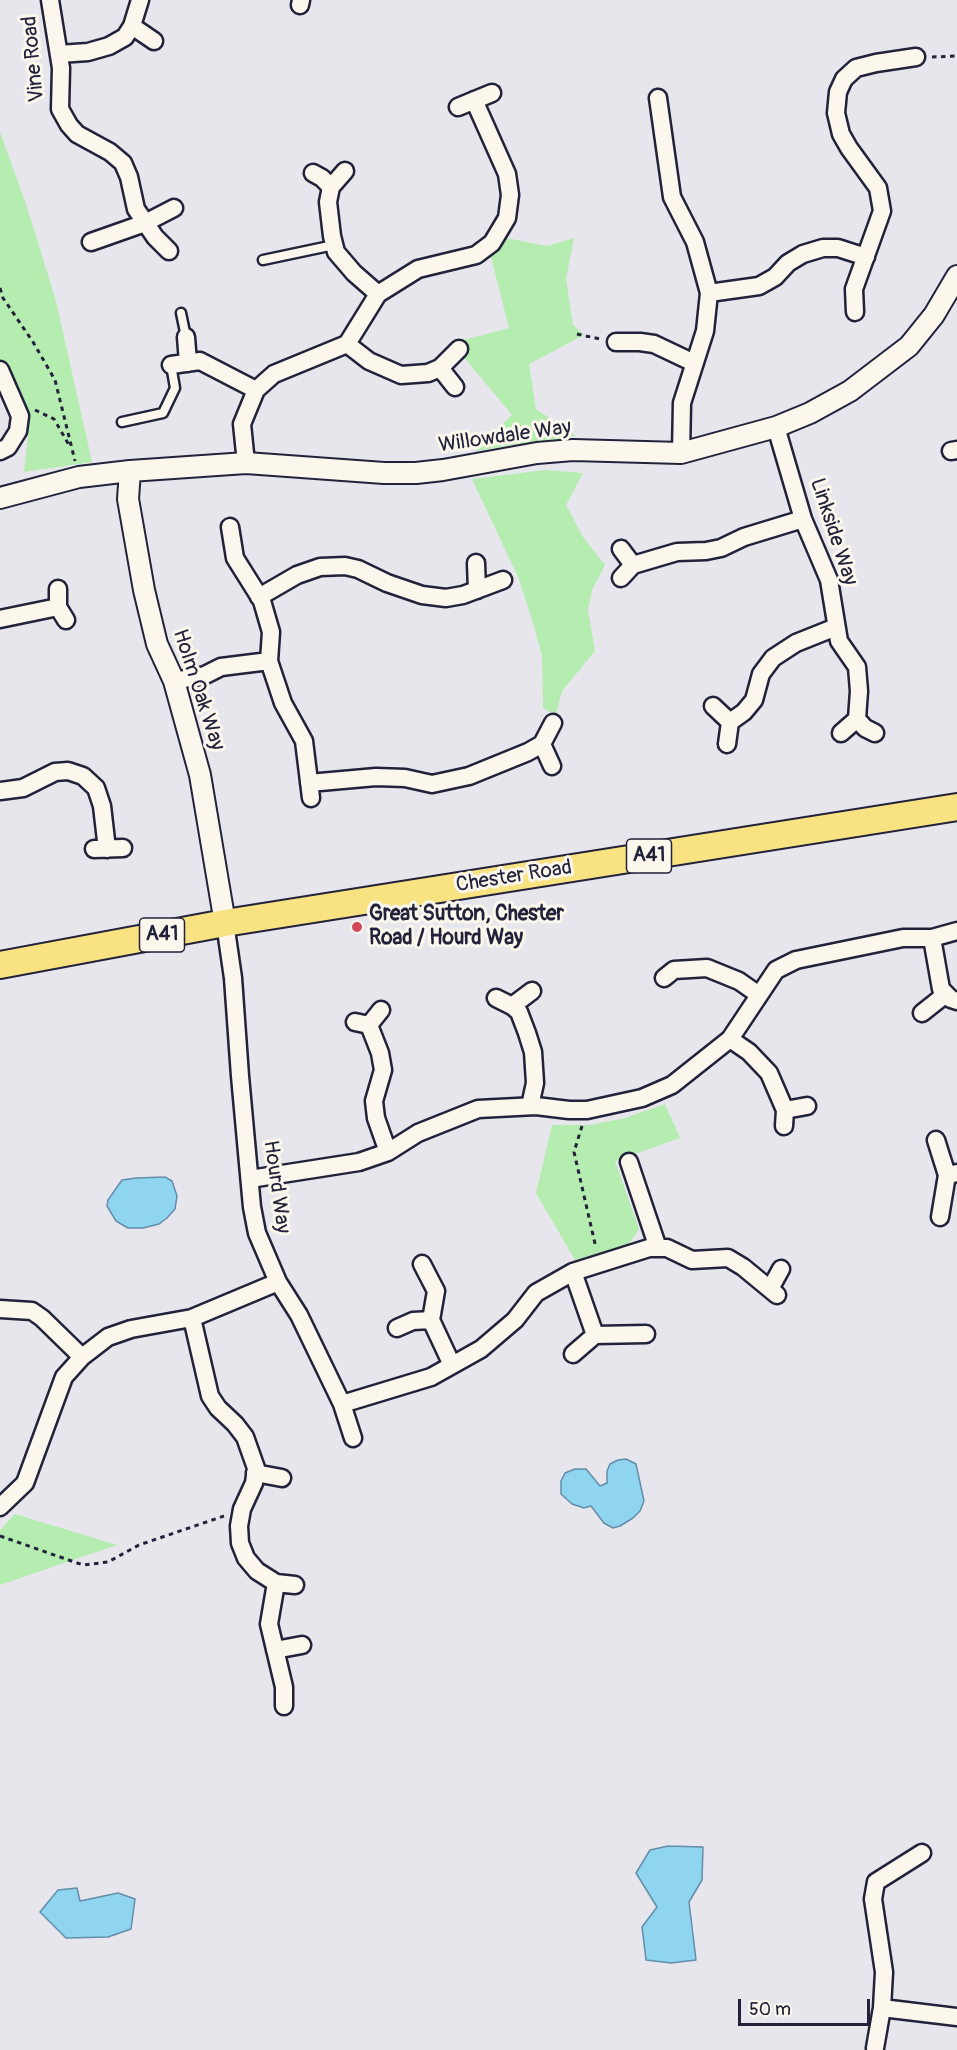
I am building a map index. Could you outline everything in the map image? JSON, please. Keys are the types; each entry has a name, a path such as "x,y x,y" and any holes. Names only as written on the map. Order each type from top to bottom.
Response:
{"main road":[{"name":"Chester Road","path":"0,965 225,923 957,807"}],"street":[{"name":"Vine Road","path":"50,0 61,68 60,109 77,134 110,152 123,163 129,177 136,209 155,237 169,251"},
{"path":"59,54 88,52 109,46 125,37 132,26 140,0"},
{"path":"132,26 154,41"},
{"path":"855,312 854,289 882,211 878,188 841,134 836,113 838,92 844,79 856,68 916,57"},
{"path":"458,107 492,93"},
{"path":"658,98 672,197 695,242 709,293 705,331 682,403 681,453"},
{"path":"246,463 242,424 256,390 274,374 347,344 378,294 418,269 476,255 492,243 507,218 510,195 507,174 474,100"},
{"path":"345,171 332,187 328,202 334,245 336,252 354,273 378,294"},
{"path":"313,173 332,187"},
{"path":"91,242 145,223 174,208"},
{"path":"709,293 759,286 775,277 788,263 803,254 823,249 838,248 866,257"},
{"name":"Willowdale Way","path":"0,498 79,477 246,463 374,473 405,473 443,470 537,453 573,450 681,453 776,427 810,413 850,391 909,346 934,315 957,276"},
{"path":"186,337 188,363"},
{"path":"616,342 654,344 694,363"},
{"path":"347,344 369,361 401,375 428,373 440,368 459,349"},
{"path":"171,365 200,361 256,390"},
{"path":"440,368 455,387"},
{"path":"0,370 20,416 18,431 8,447 0,451"},
{"name":"Linkside Way","path":"776,427 803,519 829,580 838,641 857,667 859,691 857,719"},
{"name":"Holm Oak Way","path":"130,471 128,499 144,590 157,644 174,681 200,776 225,923"},
{"path":"621,578 633,565 677,552 706,552 721,548 744,537 803,519"},
{"path":"230,527 236,558 259,597 271,632 269,660 283,703 304,741 310,790 376,777 405,778 432,784 469,776 542,744 554,723"},
{"path":"621,549 633,565"},
{"path":"476,563 477,590"},
{"path":"259,597 297,575 320,567 345,566 358,569 387,583 422,595 446,598 463,595 503,580"},
{"path":"0,619 62,613 58,589"},
{"path":"727,744 730,722 744,712 754,700 761,674 774,658 796,644 836,627"},
{"path":"174,681 205,675 221,667 269,660"},
{"path":"713,706 730,722"},
{"path":"841,733 857,719 865,728 875,733"},
{"path":"542,744 552,766"},
{"path":"0,791 23,788 55,772 68,771 83,776 96,788 102,806 108,848"},
{"name":"Hourd Way","path":"225,923 233,978 240,1076 257,1233 278,1282 299,1315 342,1404 353,1438"},
{"path":"250,1179 359,1162 388,1152 418,1133 478,1109 530,1106 587,1110 642,1098 672,1085 730,1039 776,970 796,960 903,938 932,938 957,931"},
{"path":"922,1012 952,997 941,989 932,938"},
{"path":"670,968 707,968 740,981 759,995"},
{"path":"512,1006 532,991"},
{"path":"496,998 519,1012 527,1033 532,1052 535,1083 530,1106"},
{"path":"381,1010 362,1023 380,1053 383,1070 374,1101 376,1118 388,1152"},
{"path":"730,1039 750,1052 769,1073 785,1118 807,1106"},
{"path":"936,1140 952,1174 940,1217"},
{"path":"629,1162 658,1248"},
{"path":"342,1404 431,1377 481,1349 515,1320 536,1293 573,1272 649,1248 667,1248 692,1260 728,1258 743,1266 774,1292 781,1269"},
{"path":"422,1264 436,1291 431,1320 452,1365"},
{"path":"573,1272 595,1335"},
{"path":"0,1507 25,1483 64,1377 81,1357 108,1337 131,1329 192,1318 278,1282"},
{"path":"0,1309 32,1311 81,1357"},
{"path":"192,1318 210,1396 245,1437 256,1468 254,1483 243,1509 239,1526 240,1544 246,1558 257,1571 276,1583 296,1585"},
{"path":"397,1328 413,1321 431,1320"},
{"path":"573,1354 595,1335 646,1334"},
{"path":"255,1473 282,1478"},
{"path":"276,1583 269,1624 284,1687 284,1706"},
{"path":"275,1650 302,1645"},
{"path":"875,2048 882,2008 884,1972 873,1899 876,1882 922,1852"},
{"path":"882,2008 957,2017"}],"lane":[{"path":"263,260 334,245"},
{"path":"181,313 186,337"},
{"path":"122,422 164,413 175,388 171,365"}],"path":[{"path":"916,57 957,56"},
{"path":"0,288 3,298 55,380 79,477"},
{"path":"577,334 616,342"},
{"path":"13,398 54,419 72,450"},
{"path":"587,1110 574,1152 600,1264"},
{"path":"0,1536 83,1565 108,1562 140,1545 243,1509"}],"green space":[{"path":"0,132 26,204 56,301 92,462 24,472 28,436 21,401 0,365"},
{"path":"496,236 547,246 574,238 566,279 573,325 584,335 529,364 536,409 576,436 474,451 512,415 452,343 509,328 488,245"},
{"path":"545,470 583,473 566,505 583,537 605,565 592,590 588,610 595,651 562,691 556,715 543,708 542,655 519,579 472,479"},
{"path":"665,1104 680,1138 615,1161 639,1229 629,1244 575,1260 536,1193 552,1125 590,1125 625,1118"},
{"path":"15,1514 117,1545 0,1585 0,1530"}],"water":[{"path":"165,1177 172,1181 177,1196 175,1209 167,1218 159,1224 143,1228 128,1228 116,1221 107,1206 108,1200 122,1180"},
{"path":"626,1459 636,1464 644,1501 640,1511 620,1526 613,1528 604,1523 591,1506 584,1508 572,1504 561,1494 561,1481 565,1473 575,1469 586,1469 600,1486 607,1483 607,1471 610,1464"},
{"path":"668,1846 703,1847 702,1880 689,1902 696,1960 671,1963 646,1960 642,1927 657,1907 636,1873 650,1850"},
{"path":"77,1888 80,1901 118,1893 135,1899 131,1929 108,1937 66,1938 40,1912 58,1890"}],"place":[{"name":"Great Sutton, Chester Road / Hourd Way","path":"357,927"}]}
